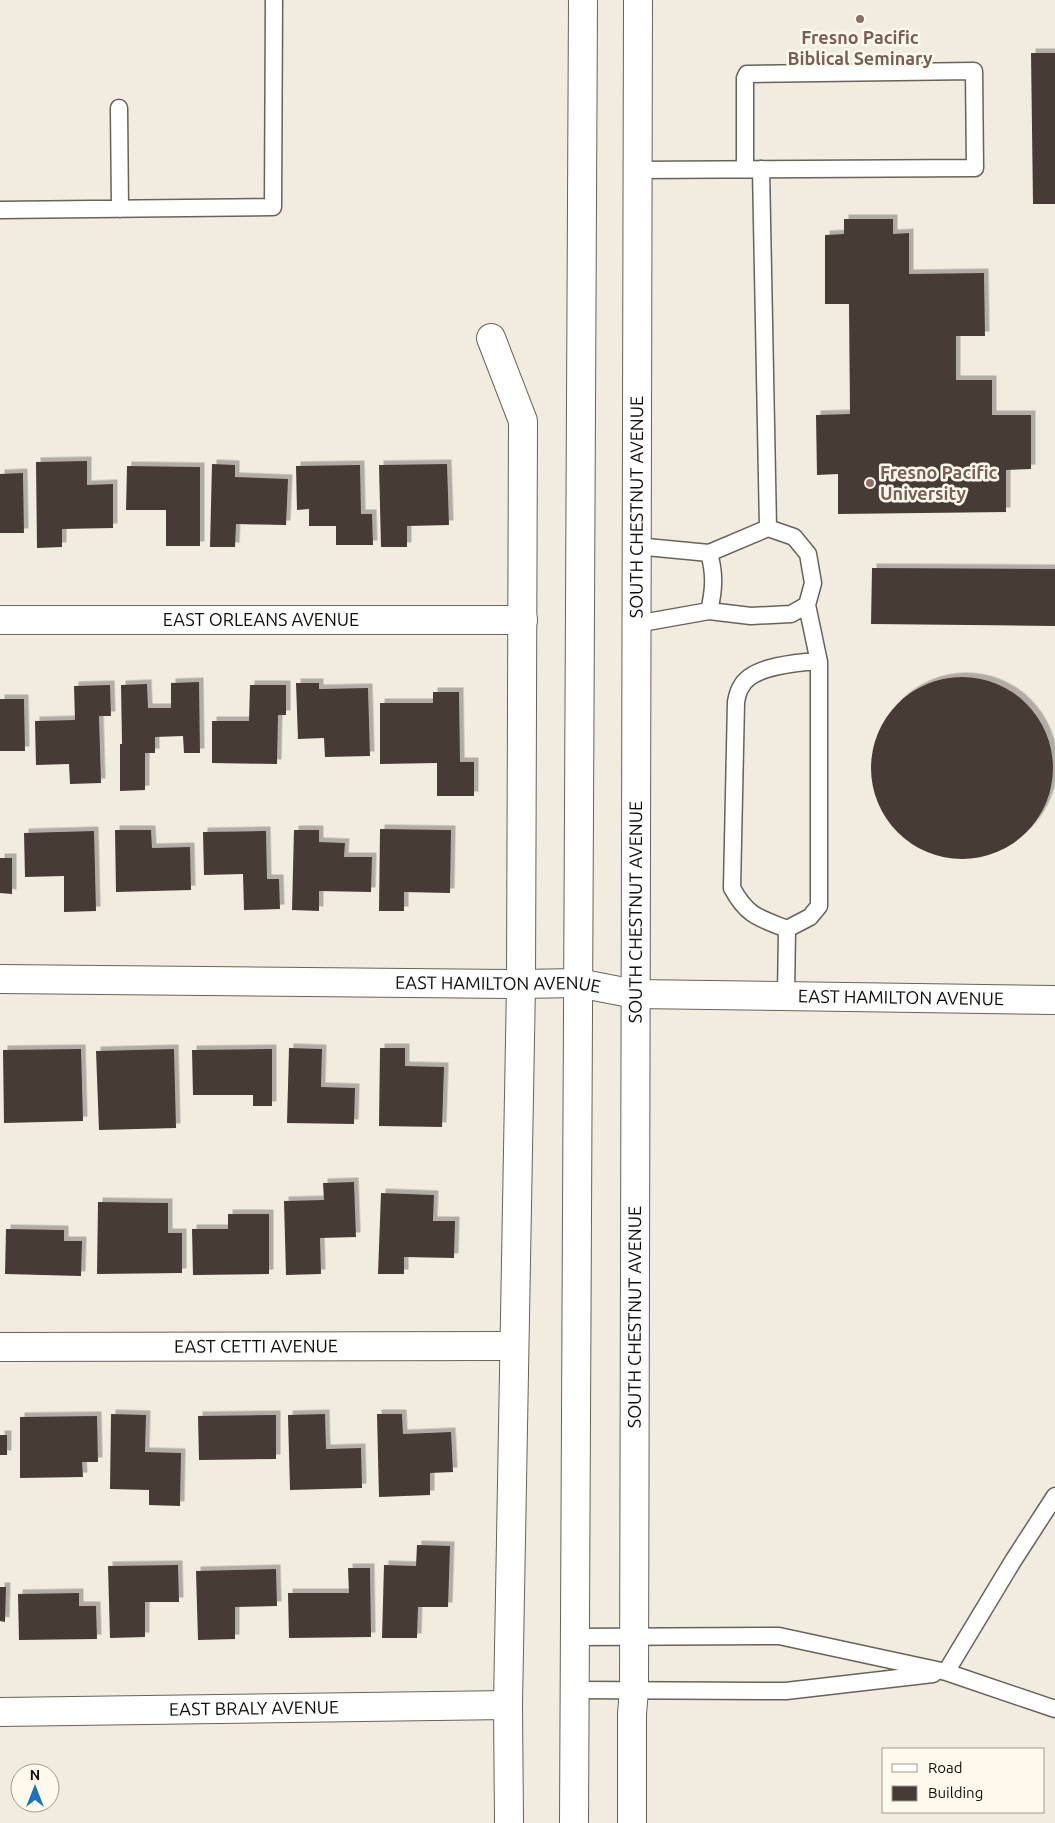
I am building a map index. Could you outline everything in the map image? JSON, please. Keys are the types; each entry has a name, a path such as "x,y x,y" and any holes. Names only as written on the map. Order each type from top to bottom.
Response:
{"street":[{"path":"574,1823 583,0"},
{"name":"SOUTH CHESTNUT AVENUE","path":"632,1823 632,1714 634,1690 638,0"},
{"path":"491,338 522,421 521,984 508,1705 509,1823"},
{"name":"EAST ORLEANS AVENUE","path":"0,620 523,620"},
{"name":"EAST HAMILTON AVENUE","path":"0,979 578,983 635,994 1055,1000"},
{"name":"EAST CETTI AVENUE","path":"0,1347 514,1346"},
{"name":"EAST BRALY AVENUE","path":"0,1712 508,1705"}],"lane":[{"path":"0,210 273,206 274,0"},
{"path":"638,170 753,169 975,168 974,71 747,74 745,78 753,169 768,528"},
{"path":"119,108 120,208"},
{"path":"636,546 709,553 768,528 794,537 808,554 813,583 807,605 819,662 819,906 810,917 787,929 757,918 741,904 732,888 736,702 741,685 756,672 789,664 819,662"},
{"path":"709,553 714,569 714,592 709,611"},
{"path":"636,624 709,611 751,616 791,614 807,605"},
{"path":"786,996 787,929"},
{"path":"946,1672 1055,1496"},
{"path":"576,1637 779,1636 946,1672 1055,1709"},
{"path":"576,1690 786,1691 946,1672"}],"building":[{"path":"1031,53 1055,53 1055,204 1033,204"},
{"path":"844,219 893,219 893,234 909,233 909,274 984,273 985,336 956,336 956,380 992,380 992,415 1031,415 1031,469 1006,470 1006,512 838,514 838,474 817,475 816,415 850,414 849,304 825,304 825,235 844,234"},
{"path":"87,461 87,485 113,484 113,528 62,529 62,547 37,548 36,462"},
{"path":"212,464 235,465 235,477 288,479 286,525 236,524 235,547 210,547"},
{"path":"447,464 449,525 407,526 407,547 381,547 379,465"},
{"path":"360,465 361,514 372,514 373,545 336,545 336,526 309,526 309,509 297,510 296,466"},
{"path":"127,466 200,467 200,546 166,546 166,510 126,510"},
{"path":"23,473 24,533 0,533 0,474"},
{"path":"872,568 1055,569 1055,626 871,624"},
{"path":"962,677 980,679 997,684 1020,698 1032,710 1046,733 1051,750 1053,768 1051,786 1046,803 1032,826 1020,838 997,852 980,857 962,859 944,857 927,852 904,838 892,826 878,803 873,786 871,768 873,750 878,733 892,710 904,698 927,684 944,679"},
{"path":"199,682 200,753 184,753 183,736 155,737 155,753 145,753 145,790 120,791 120,744 122,744 121,685 147,684 148,708 171,708 171,683"},
{"path":"296,683 319,683 319,689 368,688 370,756 325,757 324,738 298,739"},
{"path":"110,685 111,716 99,716 101,783 70,784 69,764 36,765 35,721 75,720 74,686"},
{"path":"250,685 286,685 286,715 278,715 277,764 212,763 212,721 249,721"},
{"path":"433,692 459,692 460,762 474,762 474,796 437,796 437,763 380,764 380,703 433,703"},
{"path":"0,699 24,699 25,751 0,751"},
{"path":"380,829 451,830 450,893 404,892 404,911 379,911"},
{"path":"115,830 151,830 152,848 190,847 191,890 116,892"},
{"path":"294,830 319,830 319,842 345,843 344,857 372,857 371,892 319,891 319,911 292,910"},
{"path":"94,831 96,911 64,912 64,876 25,877 24,833"},
{"path":"266,831 267,879 279,879 280,909 244,910 243,874 204,875 203,832"},
{"path":"0,858 12,858 12,894 0,893"},
{"path":"289,1048 322,1049 321,1087 355,1088 354,1124 287,1123"},
{"path":"380,1048 405,1048 405,1066 444,1067 442,1127 379,1126"},
{"path":"81,1049 83,1121 4,1123 3,1050"},
{"path":"174,1049 176,1128 99,1130 96,1051"},
{"path":"272,1049 272,1106 253,1106 253,1095 193,1095 192,1050"},
{"path":"354,1182 356,1237 320,1238 321,1274 286,1275 284,1201 324,1200 323,1183"},
{"path":"381,1193 434,1195 433,1221 455,1221 454,1258 404,1257 404,1274 378,1274"},
{"path":"98,1202 168,1203 168,1233 182,1233 182,1273 97,1274"},
{"path":"228,1214 269,1214 269,1274 193,1275 192,1229 228,1229"},
{"path":"6,1229 64,1230 64,1241 82,1241 81,1276 5,1274"},
{"path":"111,1414 146,1415 145,1452 181,1453 180,1506 149,1505 149,1490 110,1489"},
{"path":"325,1414 326,1449 361,1448 362,1488 290,1490 288,1415"},
{"path":"377,1414 402,1414 403,1434 451,1432 453,1472 430,1473 430,1495 379,1497"},
{"path":"276,1415 276,1459 199,1460 198,1416"},
{"path":"97,1416 98,1462 82,1462 83,1477 20,1478 20,1417"},
{"path":"0,1435 7,1435 7,1455 0,1455"},
{"path":"417,1545 450,1546 448,1607 418,1607 417,1638 382,1638 384,1565 416,1566"},
{"path":"178,1565 179,1602 145,1602 145,1637 110,1638 108,1566"},
{"path":"348,1568 370,1568 371,1637 289,1638 288,1593 349,1593"},
{"path":"276,1569 277,1606 235,1607 235,1639 198,1640 196,1571"},
{"path":"0,1587 6,1587 5,1622 0,1621"},
{"path":"79,1593 79,1606 96,1606 97,1639 19,1640 18,1594"}],"place":[{"name":"Fresno Pacific Biblical Seminary","path":"860,19"},
{"name":"Fresno Pacific University","path":"870,483"}]}
